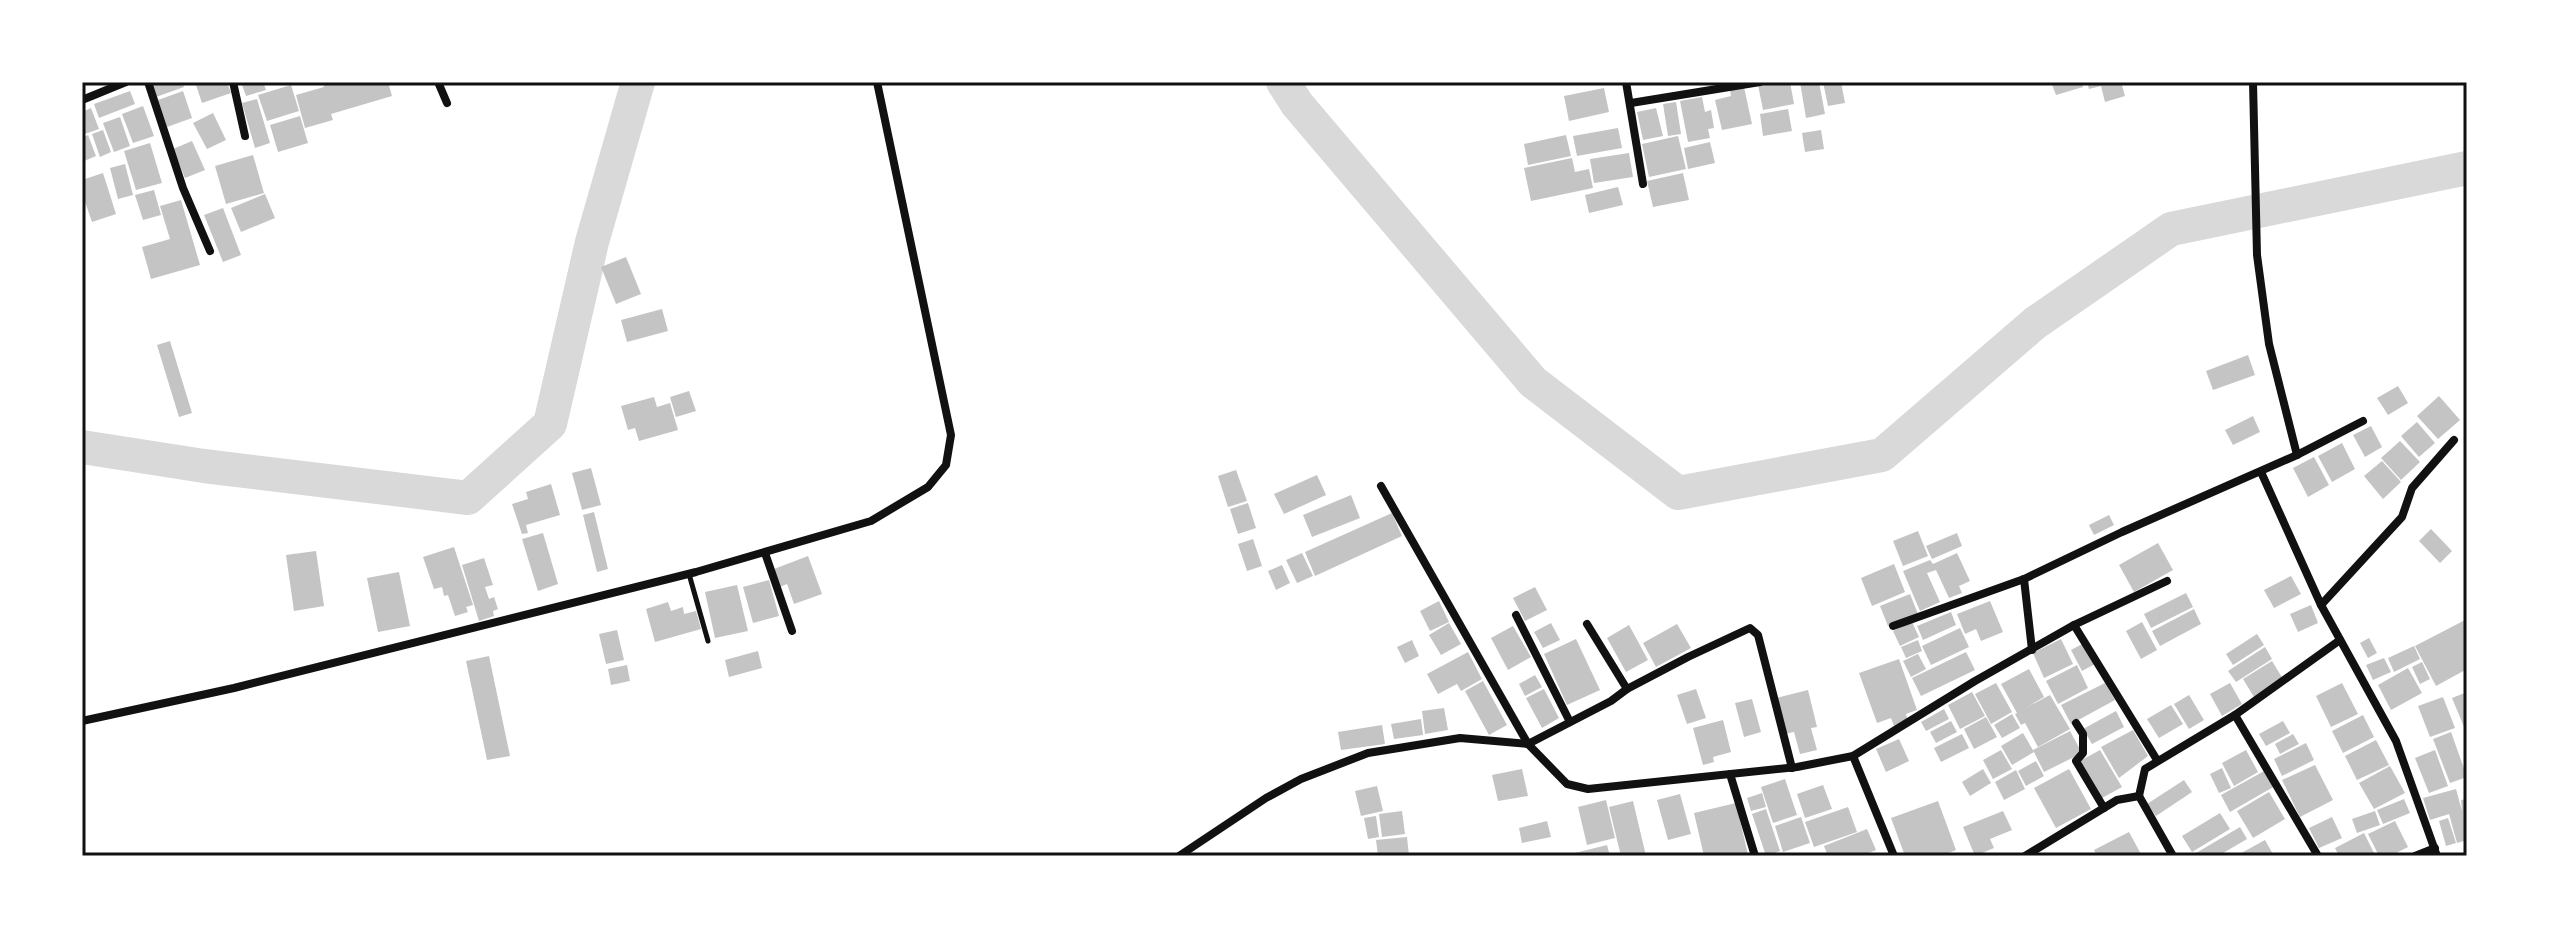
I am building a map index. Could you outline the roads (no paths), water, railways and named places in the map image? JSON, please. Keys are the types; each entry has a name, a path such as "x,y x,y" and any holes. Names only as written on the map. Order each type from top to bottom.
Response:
{"street":[{"path":"82,100 114,84 126,82"},
{"path":"148,82 183,188 210,251"},
{"path":"233,82 245,136"},
{"path":"438,82 447,103"},
{"path":"82,721 234,688 765,553 871,521 928,487 946,465 951,435 877,82"},
{"path":"1626,82 1643,184"},
{"path":"1631,103 1760,82"},
{"path":"2253,82 2257,255 2269,344 2297,455"},
{"path":"1893,626 2024,579 2122,532 2261,472 2363,421"},
{"path":"2321,605 2402,517 2412,488 2454,440"},
{"path":"2261,472 2321,605 2396,741 2436,852 2415,856"},
{"path":"1381,486 1528,744 1567,784 1588,789 1792,768 1853,756 2074,625 2167,581"},
{"path":"765,553 792,631"},
{"path":"2024,579 2032,650"},
{"path":"1516,615 1570,722"},
{"path":"1587,624 1627,689"},
{"path":"2074,625 2157,760"},
{"path":"1179,856 1266,798 1301,779 1368,753 1460,738 1528,744 1688,657 1750,628 1758,635 1792,768"},
{"path":"2173,856 2139,796 2145,769 2237,718 2340,640"},
{"path":"2237,718 2318,856"},
{"path":"2076,723 2083,734 2083,753 2076,761 2104,808"},
{"path":"1853,756 1894,856"},
{"path":"1730,774 1755,856"},
{"path":"2025,856 2117,800 2139,796"}],"lane":[{"path":"689,573 708,641"}],"waterway":[{"path":"82,447 204,466 468,498 550,424 592,242 638,82"},
{"path":"1283,82 1297,104 1533,382 1678,493 1882,455 2035,323 2171,229 2467,168"}]}
